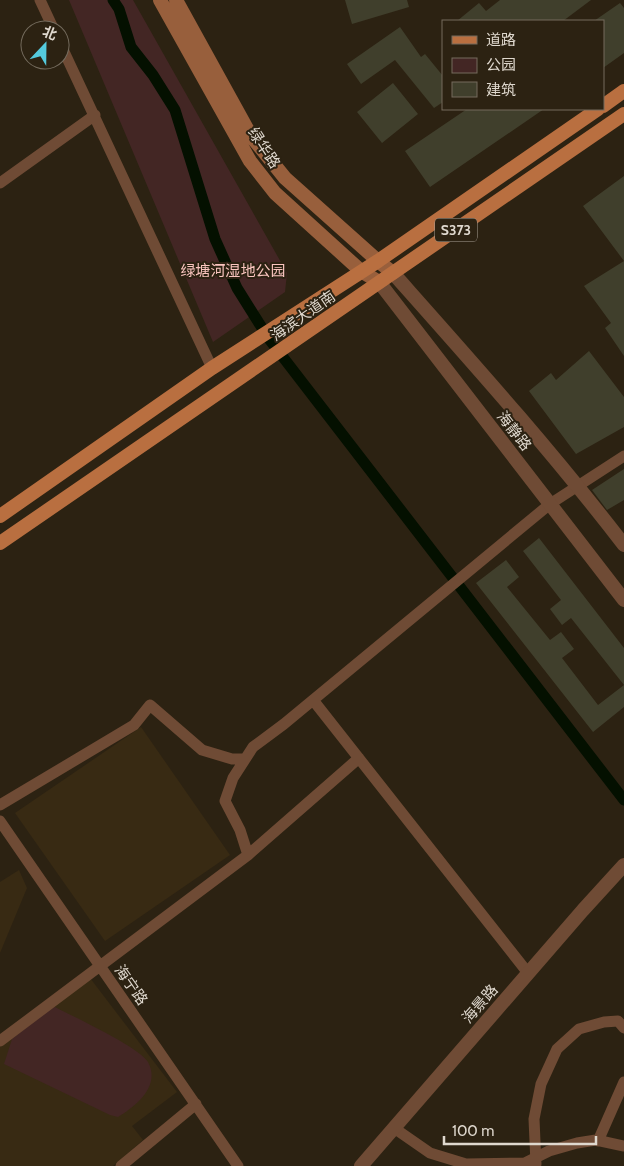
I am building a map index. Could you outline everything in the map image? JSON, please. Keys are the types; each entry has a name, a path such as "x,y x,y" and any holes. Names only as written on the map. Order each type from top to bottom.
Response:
{"main road":[{"name":"绿华路","path":"160,0 255,167 275,193 361,271 379,282"},
{"name":"绿华路","path":"176,0 251,136 285,178 393,273"},
{"path":"604,105 624,91"},
{"name":"海滨大道南","path":"0,516 212,368 378,261 597,110"},
{"name":"海滨大道南","path":"0,543 624,114"}],"street":[{"path":"40,0 49,20"},
{"path":"70,63 212,368"},
{"path":"0,183 95,115"},
{"name":"海静路","path":"393,273 487,378 578,485 624,544"},
{"name":"海静路","path":"379,282 624,600"},
{"path":"248,855 240,830 225,801 233,778 253,747 284,724 550,504 624,456"},
{"path":"313,700 528,973"},
{"path":"0,805 134,725 150,705 202,750 232,759 245,759"},
{"path":"0,1041 248,855 359,758"},
{"name":"海宁路","path":"0,821 238,1166"},
{"name":"海景路","path":"361,1166 624,865"},
{"path":"536,1162 534,1120 541,1084 557,1049 579,1030 604,1022 618,1021 624,1028"},
{"path":"598,1141 624,1082"},
{"path":"121,1166 195,1104"},
{"path":"394,1128 430,1152 458,1164 536,1162 549,1151 577,1143 598,1141 624,1146"}],"shaded area":[{"path":"141,727 230,855 105,941 15,813"},
{"path":"19,870 27,888 0,953 0,882"},
{"path":"90,978 177,1092 132,1126 143,1140 113,1166 0,1166 0,1046"}],"green space":[{"name":"绿塘河湿地公园","path":"69,0 133,0 287,273 285,292 213,342"},
{"path":"55,1007 132,1048 148,1062 151,1071 149,1087 139,1101 118,1117 110,1115 4,1064 12,1039 48,1010"}],"building":[{"path":"345,0 407,0 409,7 352,24"},
{"path":"500,0 591,0 564,20 458,20 479,3 486,11"},
{"path":"620,3 624,8 624,53 604,67 604,20 595,20"},
{"path":"400,27 421,57 425,54 442,75 442,103 434,108 395,60 361,84 347,64"},
{"path":"393,83 418,114 382,143 357,112"},
{"path":"466,110 543,110 430,187 405,151"},
{"path":"624,176 624,261 583,206"},
{"path":"624,261 624,356 605,328 611,323 584,286"},
{"path":"589,351 624,397 624,427 576,454 529,391 551,373 556,380"},
{"path":"624,469 624,500 607,510 592,490"},
{"path":"539,538 624,648 624,685 571,618 562,625 550,609 561,600 523,551"},
{"path":"506,560 519,577 507,587 550,640 561,632 574,649 562,658 598,705 624,685 624,707 593,732 476,583"}],"waterway":[{"path":"113,0 119,9 131,47 153,75 175,110 215,239 237,288 269,339 624,800"}]}
